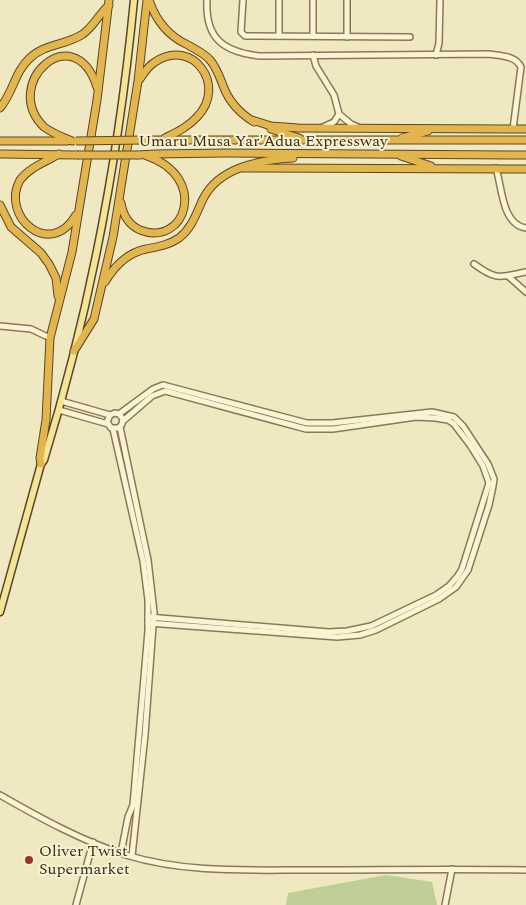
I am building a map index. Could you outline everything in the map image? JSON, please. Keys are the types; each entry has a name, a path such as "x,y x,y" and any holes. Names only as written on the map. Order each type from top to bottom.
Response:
{"highway":[{"path":"74,351 94,319 102,286 120,199 148,0"},
{"path":"148,0 156,17 167,31 180,41 200,51 211,61 230,101 252,120 267,128 306,140"},
{"path":"41,464 40,458 46,420 50,338 72,252 98,88 109,2"},
{"path":"0,108 9,96 22,68 31,57 42,50 66,43 83,34 94,23 109,2"},
{"path":"74,141 51,132 34,118 25,98 28,78 42,62 54,56 64,56 76,59 87,67 98,88"},
{"path":"138,81 154,62 165,56 188,57 205,71 208,79 209,96 203,111 183,129 163,140"},
{"name":"Umaru Musa Yar'Adua Expressway","path":"252,120 271,126 321,128 526,129"},
{"path":"392,140 438,128"},
{"name":"Umaru Musa Yar'Adua Expressway","path":"0,141 526,140"},
{"name":"Umaru Musa Yar'Adua Expressway","path":"0,154 526,154"},
{"path":"59,154 34,168 20,180 14,196 16,214 28,229 37,233 50,234 66,227 79,210"},
{"path":"102,286 113,269 126,258 138,252 168,244 180,237 193,222 203,198 219,178 232,170 256,163 299,158 309,154"},
{"path":"396,154 437,168"},
{"path":"120,199 128,221 138,229 146,232 153,233 168,229 174,225 183,213 185,193 178,177 165,164 141,155"},
{"name":"Umaru Musa Yar'Adua Expressway","path":"242,168 526,168"},
{"path":"0,205 12,227 41,253 49,264 56,278 59,300"}],"main road":[{"path":"0,612 41,464 44,460 59,410 98,255 123,108 134,0"}],"street":[{"path":"207,0 207,20 210,30 219,41 230,49 243,54 260,56 489,54 511,58 519,62 521,66 513,129"},
{"path":"243,0 242,34 245,36 410,37"},
{"path":"279,0 279,36"},
{"path":"313,36 314,0"},
{"path":"347,0 347,37"},
{"path":"436,55 439,43 440,0"},
{"path":"313,55 316,66 334,95 339,114 351,124 360,128"},
{"path":"321,128 334,122 339,114"},
{"path":"496,168 508,216 516,224 526,228"},
{"path":"474,264 492,276 500,277 526,272"},
{"path":"508,276 526,292"},
{"path":"0,326 31,329 50,338"},
{"path":"61,401 110,415 119,414 156,387 167,386 267,417 302,423 342,422 424,412 454,417 463,426 488,464 494,479 489,505 468,570 460,582 449,593 376,630 349,636 283,634 164,623 151,620"},
{"path":"132,856 154,630 120,427 134,410 157,393 185,393"},
{"path":"59,410 108,424 113,429 128,479 148,560 154,607 151,620 134,797 121,853"},
{"path":"119,414 123,421"},
{"path":"108,424 110,415"},
{"path":"151,620 169,618 329,632 347,631 371,626 436,595 449,586 462,569 489,483 480,461 460,430 442,416"},
{"path":"113,429 120,427"},
{"path":"154,607 169,618"},
{"path":"154,630 158,625 164,623"},
{"path":"0,795 93,842 121,853 176,866 201,869 526,870"},
{"path":"128,817 137,818"},
{"path":"126,831 135,833"},
{"path":"76,905 93,842"},
{"path":"445,905 452,869"}],"green space":[{"path":"386,875 432,882 437,905 286,905 288,893"}],"place":[{"name":"Oliver Twist Supermarket","path":"29,860"}]}
